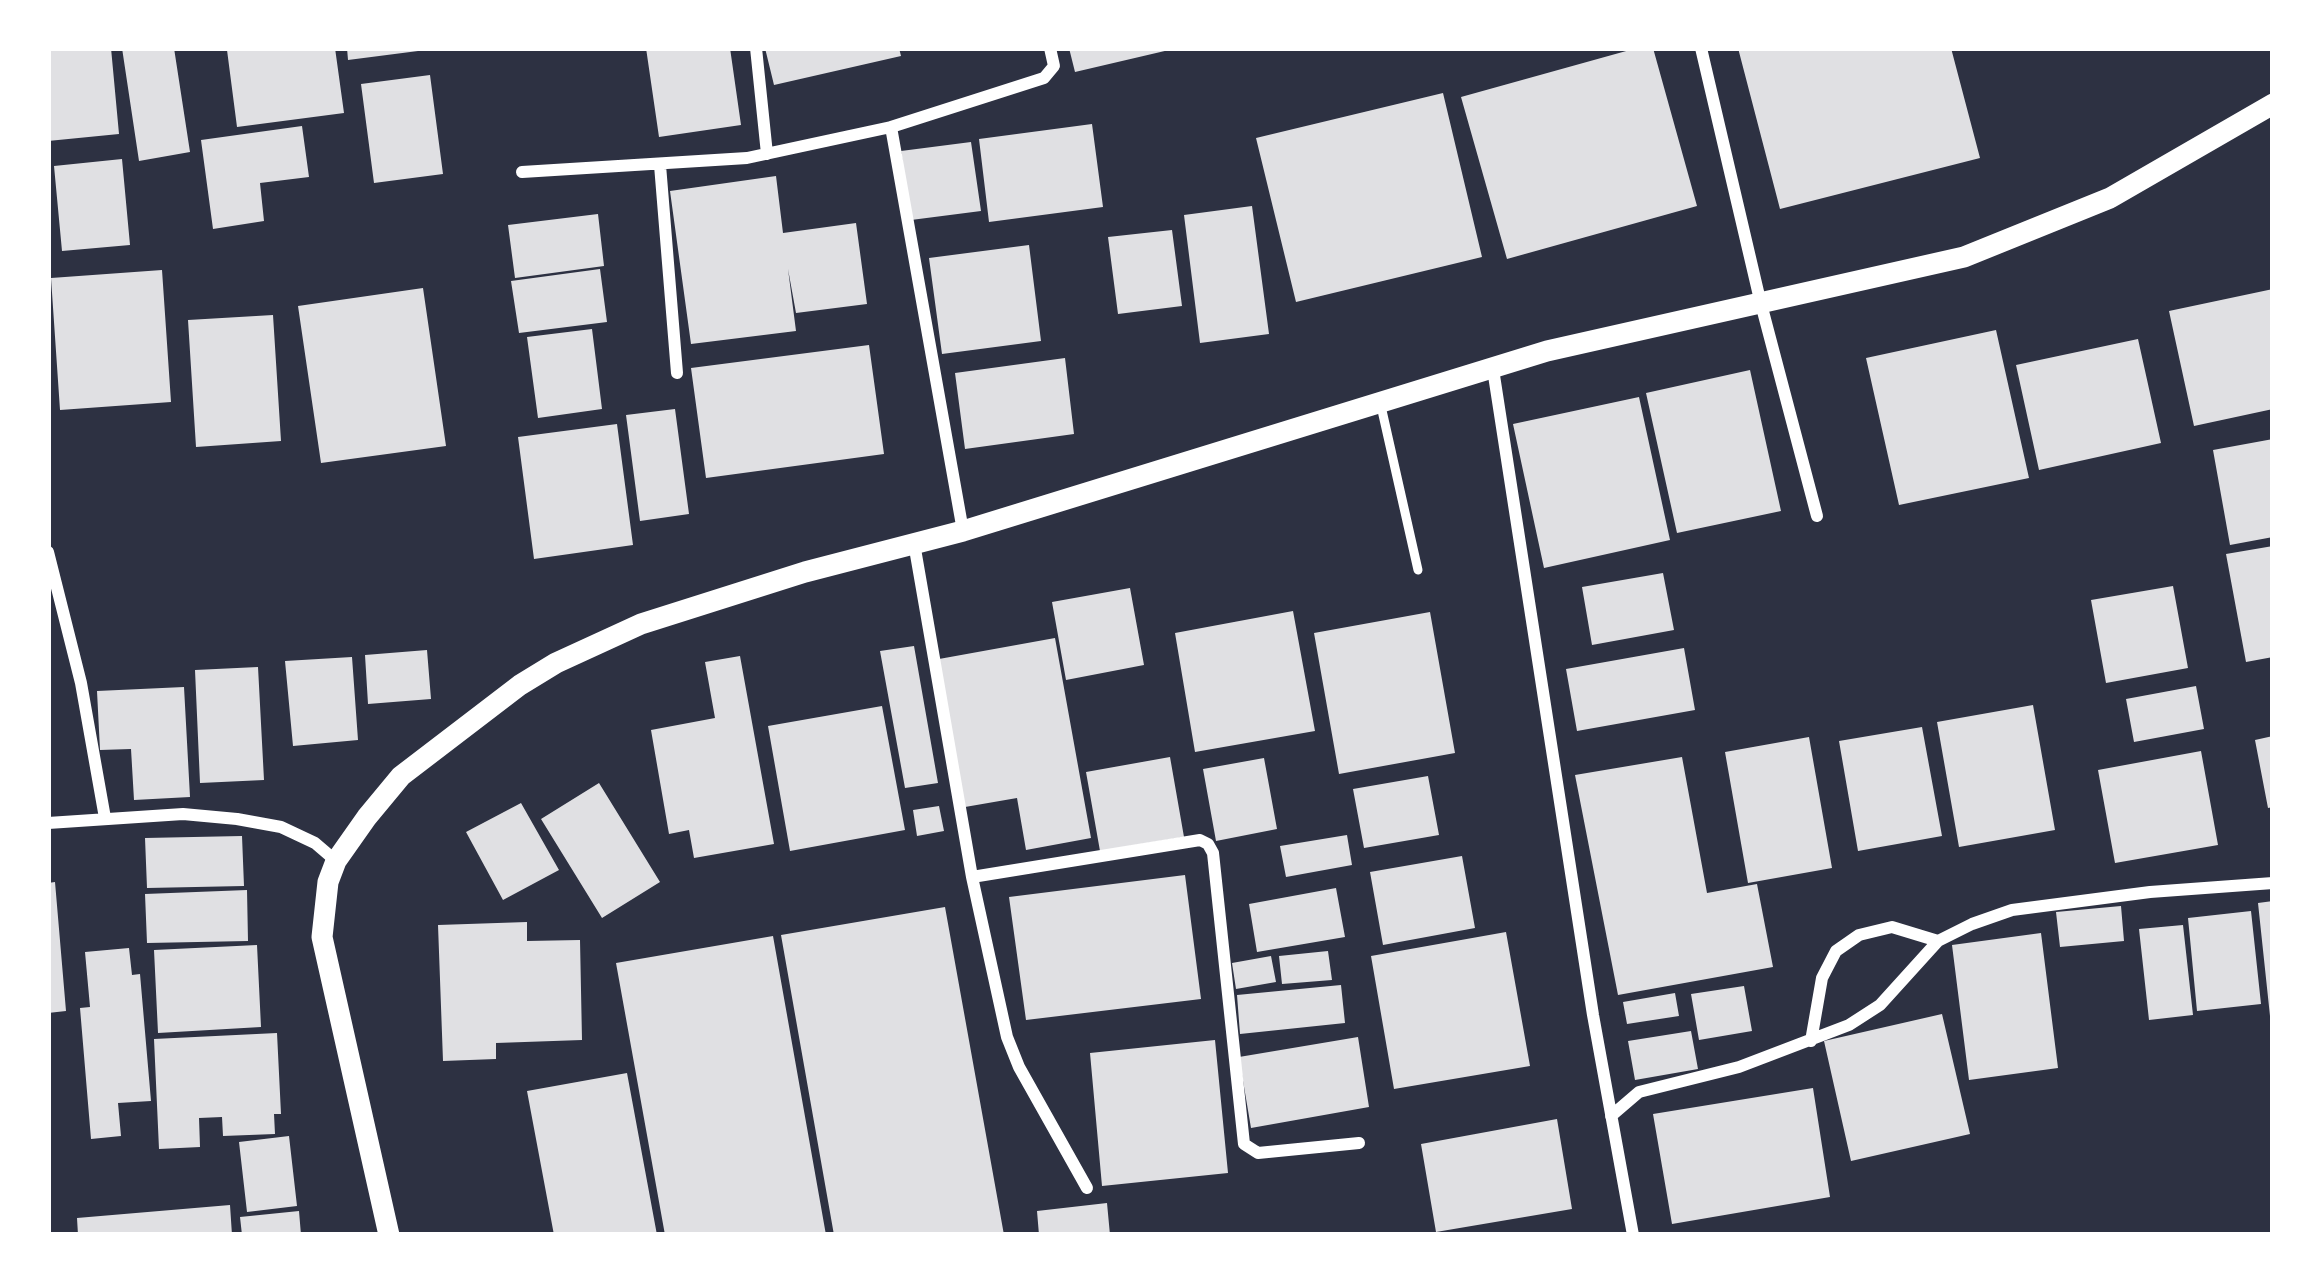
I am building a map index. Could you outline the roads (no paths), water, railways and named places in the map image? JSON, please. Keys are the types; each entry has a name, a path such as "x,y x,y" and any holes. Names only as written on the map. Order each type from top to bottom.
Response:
{"street":[{"path":"756,48 767,154"},
{"path":"522,172 767,154 891,128 1044,77 1054,66 1050,48"},
{"path":"1701,48 1817,516"},
{"path":"389,1235 322,937 323,907 336,861 401,776 556,663 641,624 805,572 962,531 1547,351 1964,256 2110,198 2273,104"},
{"path":"891,128 962,531"},
{"path":"660,165 677,373"},
{"path":"1492,369 1633,1235"},
{"path":"914,543 971,877 1007,1037 1019,1067 1088,1188"},
{"path":"48,552 81,683 105,818"},
{"path":"48,823 183,814 281,826 315,843 336,861"},
{"path":"971,877 1200,840 1208,844 1213,854 1244,1144 1258,1153 1360,1143"},
{"path":"1611,1116 1639,1092 1739,1067 1849,1025 1880,1005 1938,941 2012,910 2150,892 2273,883"},
{"path":"1811,1041 1822,978 1836,951 1859,934 1892,927 1938,941"}],"lane":[{"path":"1380,400 1418,570"}]}
